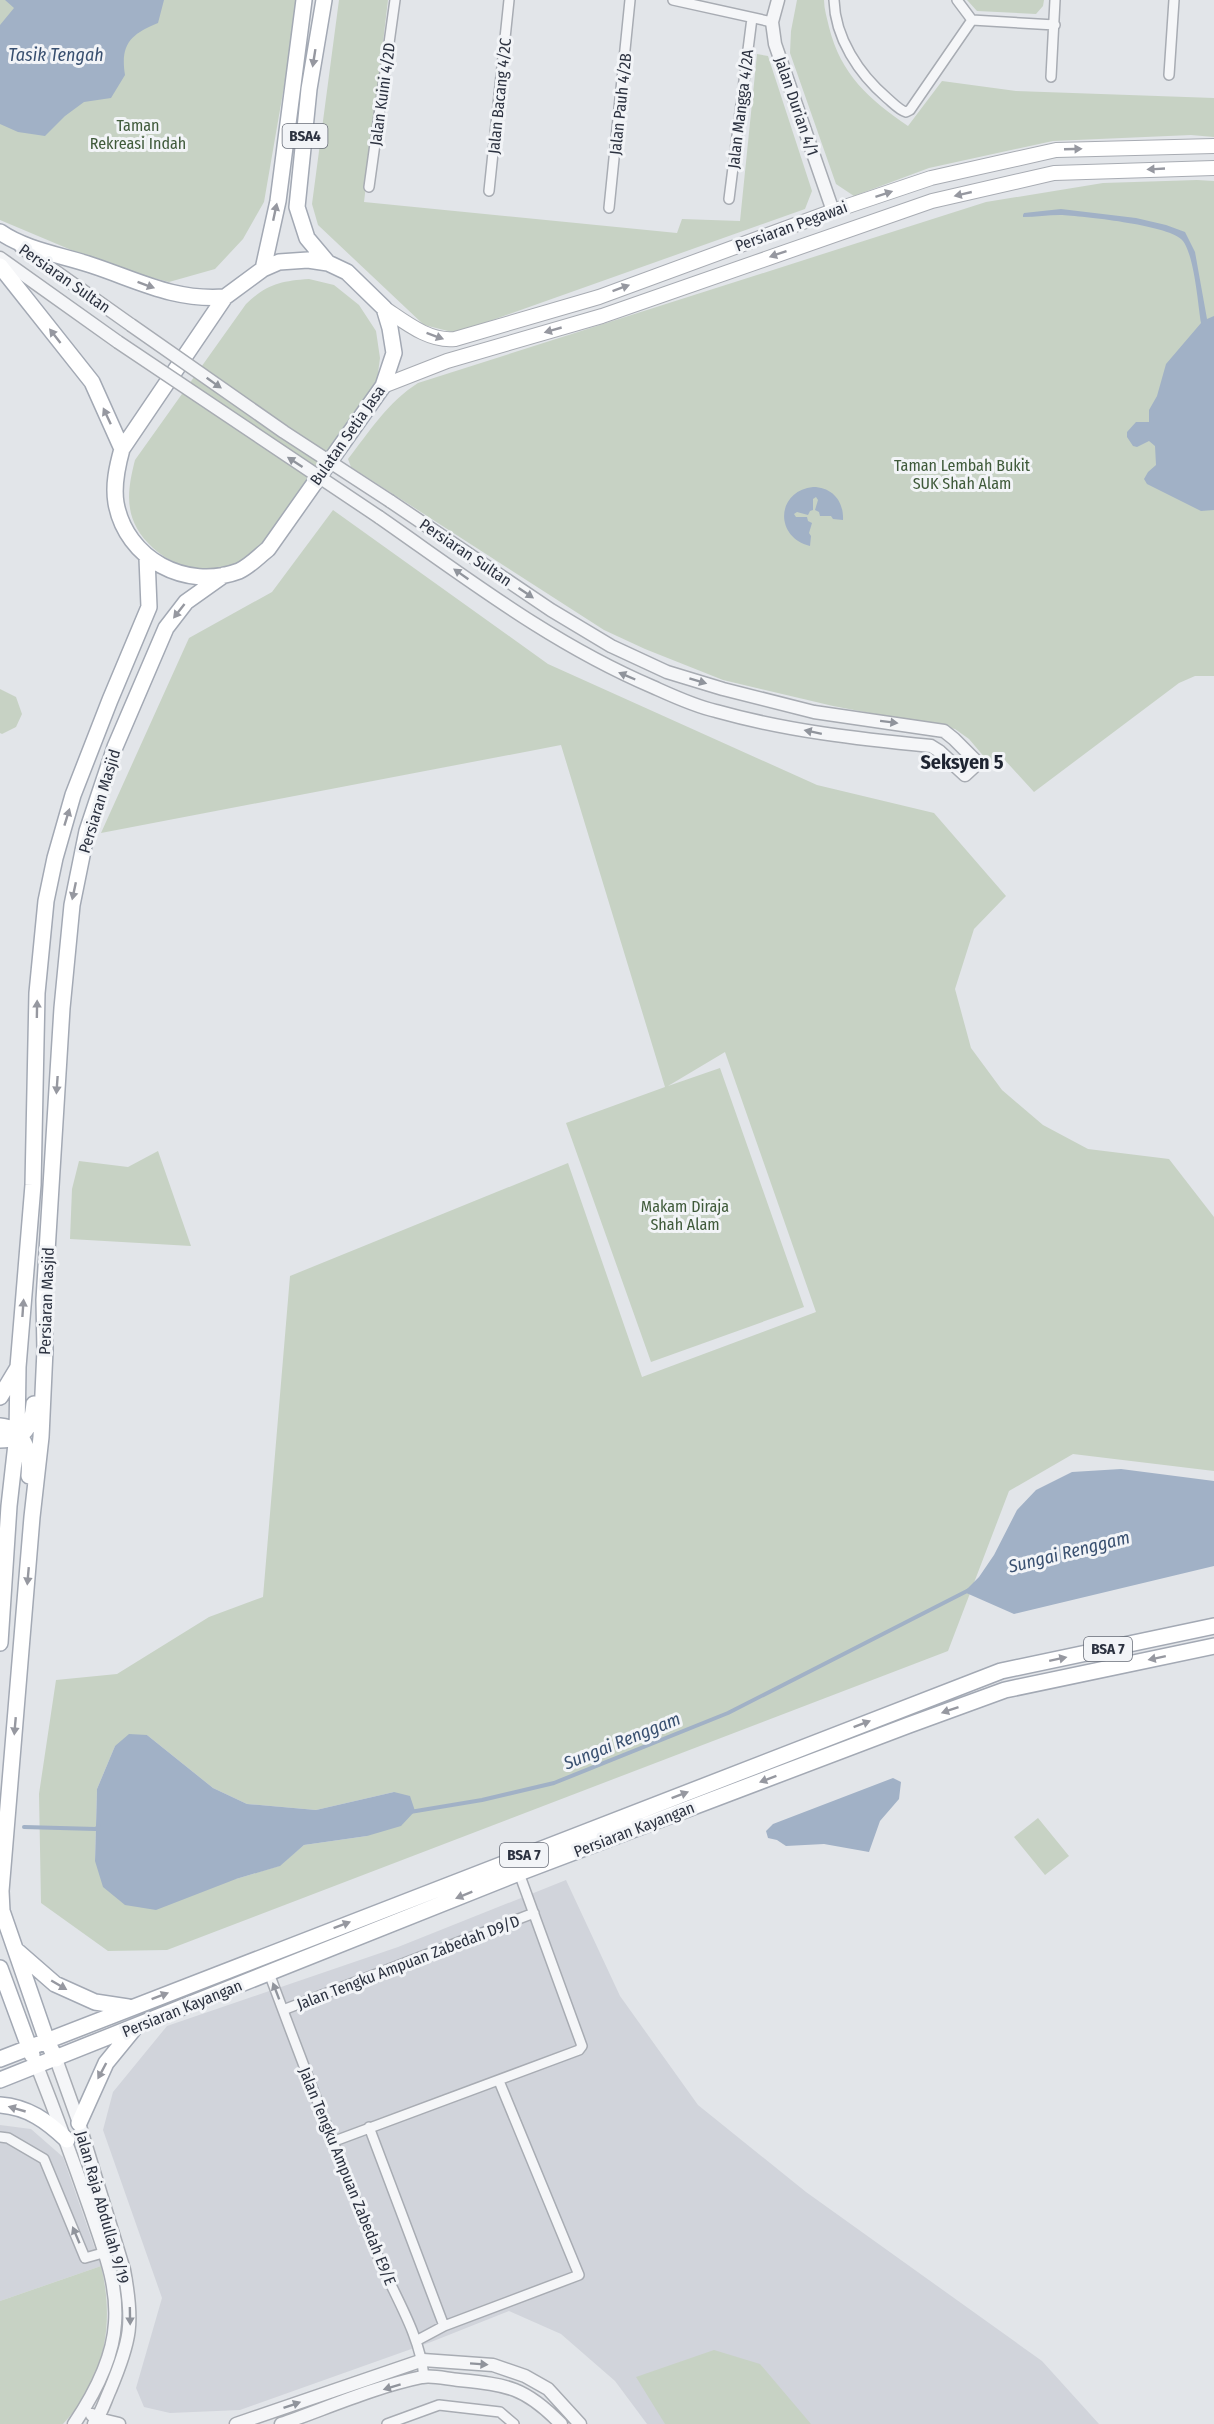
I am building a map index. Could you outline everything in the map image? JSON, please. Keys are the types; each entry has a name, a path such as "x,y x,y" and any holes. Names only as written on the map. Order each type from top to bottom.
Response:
{"main road":[{"name":"BSA4","path":"263,269 278,201 304,0"},
{"name":"BSA4","path":"324,0 309,89 297,207 308,238 328,264"},
{"name":"Persiaran Pegawai","path":"384,308 430,335 442,340 455,339 599,297 833,211 931,178 1056,150 1214,146"},
{"name":"Persiaran Pegawai","path":"383,386 447,361 602,316 932,201 1054,173 1214,168"},
{"path":"6,236 168,293 202,299 225,297"},
{"name":"Bulatan Setia Jasa","path":"308,260 328,264 347,272 384,308 394,353 383,386 268,549 241,570 224,575 196,577 175,573 147,558 128,536 121,523 116,502 116,474 122,449 225,297 263,269 288,261 308,260"},
{"path":"0,266 92,382 122,449"},
{"name":"Persiaran Masjid","path":"0,1643 9,1506 17,1435 18,1367 33,1185 37,993 46,901 55,858 73,795 149,607 147,558"},
{"name":"Persiaran Masjid","path":"56,2058 47,2041 2,1911 2,1891 32,1517 37,1488 42,1426 44,1300 63,997 72,905 87,831 115,747 166,628 186,602 224,575"},
{"path":"0,1440 28,1429 33,1422 44,1300"},
{"path":"0,1398 18,1367"},
{"path":"0,1426 5,1426 17,1435 28,1449 30,1460 28,1489 32,1517"},
{"path":"0,1478 9,1506"},
{"name":"Persiaran Kayangan","path":"0,2059 129,2007 1001,1671 1214,1626"},
{"name":"Persiaran Kayangan","path":"0,2080 519,1873 1005,1690 1214,1646"},
{"path":"14,1948 55,1984 95,2002 129,2007"},
{"path":"0,1968 37,2066"},
{"path":"79,2123 106,2063 137,2026"},
{"path":"0,2105 22,2109 48,2122 67,2140"}],"street":[{"name":"Jalan Kuini 4/2D","path":"369,187 395,0"},
{"name":"Jalan Bacang 4/2C","path":"489,191 509,0"},
{"name":"Jalan Pauh 4/2B","path":"609,208 630,0"},
{"path":"673,0 772,22"},
{"name":"Jalan Durian 4/1","path":"778,0 772,22 775,44 833,211"},
{"path":"834,0 843,39 861,72 884,96 906,112 910,110 972,20"},
{"path":"957,0 972,20 1054,25"},
{"path":"1051,77 1055,0"},
{"path":"1169,75 1174,0"},
{"name":"Jalan Mangga 4/2A","path":"729,199 752,18"},
{"name":"Persiaran Sultan","path":"0,258 118,342 379,517 543,631 611,669 715,711 824,735 931,746 965,775 978,764 944,731 814,712 723,689 667,672 611,646 551,610 284,432 6,236"},
{"path":"332,2142 499,2081 579,2050 582,2046 519,1873"},
{"name":"Jalan Tengku Ampuan Zabedah D9/D","path":"283,2010 534,1913"},
{"name":"Jalan Tengku Ampuan Zabedah E9/E","path":"269,1973 332,2142 416,2341 423,2360 424,2377"},
{"name":"Jalan Raja Abdullah 9/19","path":"56,2058 79,2123 124,2270 128,2291 130,2331 127,2349 96,2421"},
{"name":"Jalan Raja Abdullah 9/19","path":"37,2066 67,2140 114,2290 115,2326 102,2373 74,2424"},
{"path":"416,2341 444,2325 579,2274 499,2081"},
{"path":"369,2127 444,2325"},
{"path":"0,2137 8,2138 44,2158 86,2258 117,2249"},
{"path":"236,2424 423,2360 493,2365 525,2376 548,2389 580,2424"},
{"path":"281,2424 351,2399 424,2377 503,2385 525,2393 542,2404 561,2424"},
{"path":"387,2424 439,2405 500,2412 514,2424"},
{"path":"84,2409 96,2421 119,2424"}],"shaded area":[{"path":"566,1880 620,1996 698,2105 806,2192 1042,2361 1099,2424 647,2424 615,2381 561,2334 509,2311 431,2342 240,2410 170,2413 144,2407 136,2388 162,2298 103,2130 113,2092 167,2026 398,1947"},
{"path":"0,2125 31,2129 63,2157 101,2266 0,2301"}],"green space":[{"name":"Taman Rekreasi Indah","path":"0,0 299,0 264,202 243,239 215,269 169,282 114,268 0,220"},
{"path":"339,0 388,0 364,202 677,233 682,219 740,221 757,54 768,56 812,191 805,209 456,333 424,325 318,225 312,204"},
{"path":"797,0 824,0 834,44 849,72 881,106 908,126 942,81 1016,91 1214,98 1214,137 1191,135 1053,141 929,168 854,196 836,184 790,53 791,31"},
{"path":"967,0 1044,0 1043,6 1036,14 977,11"},
{"name":"Taman Lembah Bukit SUK Shah Alam","path":"1214,181 1214,676 1195,676 1179,683 1034,792 1002,757 992,766 969,739 955,729 833,706 723,680 604,630 351,467 348,459 388,408 418,383 986,202 1103,183"},
{"path":"309,279 334,285 359,305 376,331 380,358 377,381 365,405 267,544 255,555 226,568 195,569 180,565 153,548 132,518 129,496 135,460 246,304 261,292 275,285"},
{"name":"Makam Diraja Shah Alam","path":"333,510 548,664 817,785 934,813 1006,896 974,929 955,989 971,1048 1002,1090 1043,1125 1088,1149 1169,1159 1214,1217 1214,1471 1073,1454 1009,1491 948,1651 167,1950 108,1951 41,1903 39,1794 56,1680 117,1674 209,1617 263,1597 290,1276 568,1163 642,1377 816,1312 725,1052 668,1086 720,1068 804,1307 651,1362 566,1123 665,1087 561,745 101,833 189,638 272,592","holes":["147,1735 213,1788 247,1804 316,1810 394,1792 367,1836 304,1845 279,1866 236,1879 95,1861 97,1789 115,1746"]},
{"path":"0,689 16,697 22,714 16,727 2,734 0,733"},
{"path":"158,1151 191,1246 70,1239 72,1189 79,1161 128,1167"},
{"path":"1038,1818 1069,1856 1045,1875 1014,1837"},
{"path":"101,2266 107,2309 106,2330 103,2350 89,2389 63,2424 0,2424 0,2301"},
{"path":"714,2350 760,2364 811,2424 665,2424 636,2377"}],"water":[{"name":"Tasik Tengah","path":"5,0 164,0 158,23 134,36 126,48 125,75 111,98 84,102 65,116 45,136 18,132 0,124 0,25 14,8"},
{"path":"1061,209 1136,218 1185,232 1195,252 1207,319 1214,316 1214,510 1201,511 1147,484 1144,479 1156,465 1155,446 1149,441 1137,447 1133,446 1127,437 1127,432 1136,422 1149,422 1149,410 1157,396 1166,364 1201,323 1192,266 1185,245 1181,239 1159,229 1124,222 1060,215 1023,217 1024,213"},
{"path":"813,487 826,489 836,496 843,513 843,520 833,519 831,516 820,516 815,510 818,500 816,497 813,499 813,510 808,515 797,512 794,514 796,517 807,517 812,523 809,533 810,546 798,541 790,534 784,515 786,505 792,497 801,490"},
{"path":"1121,1469 1214,1481 1214,1566 1014,1614 964,1592 979,1577 994,1555 1017,1510 1036,1490 1072,1472"},
{"path":"129,1734 147,1735 213,1788 247,1804 316,1810 394,1792 410,1796 415,1811 401,1826 367,1836 304,1845 280,1866 236,1879 156,1910 125,1905 103,1887 95,1861 97,1789 115,1746"},
{"path":"893,1778 901,1782 899,1799 880,1821 869,1852 824,1844 786,1846 777,1840 768,1838 766,1831 773,1824"}],"waterway":[{"name":"Sungai Renggam","path":"410,1812 482,1800 554,1783 728,1713 969,1590"},
{"name":"Sungai Renggam","path":"24,1827 96,1829 99,1826"}],"district":[{"name":"Seksyen 5","path":"962,762"}]}
